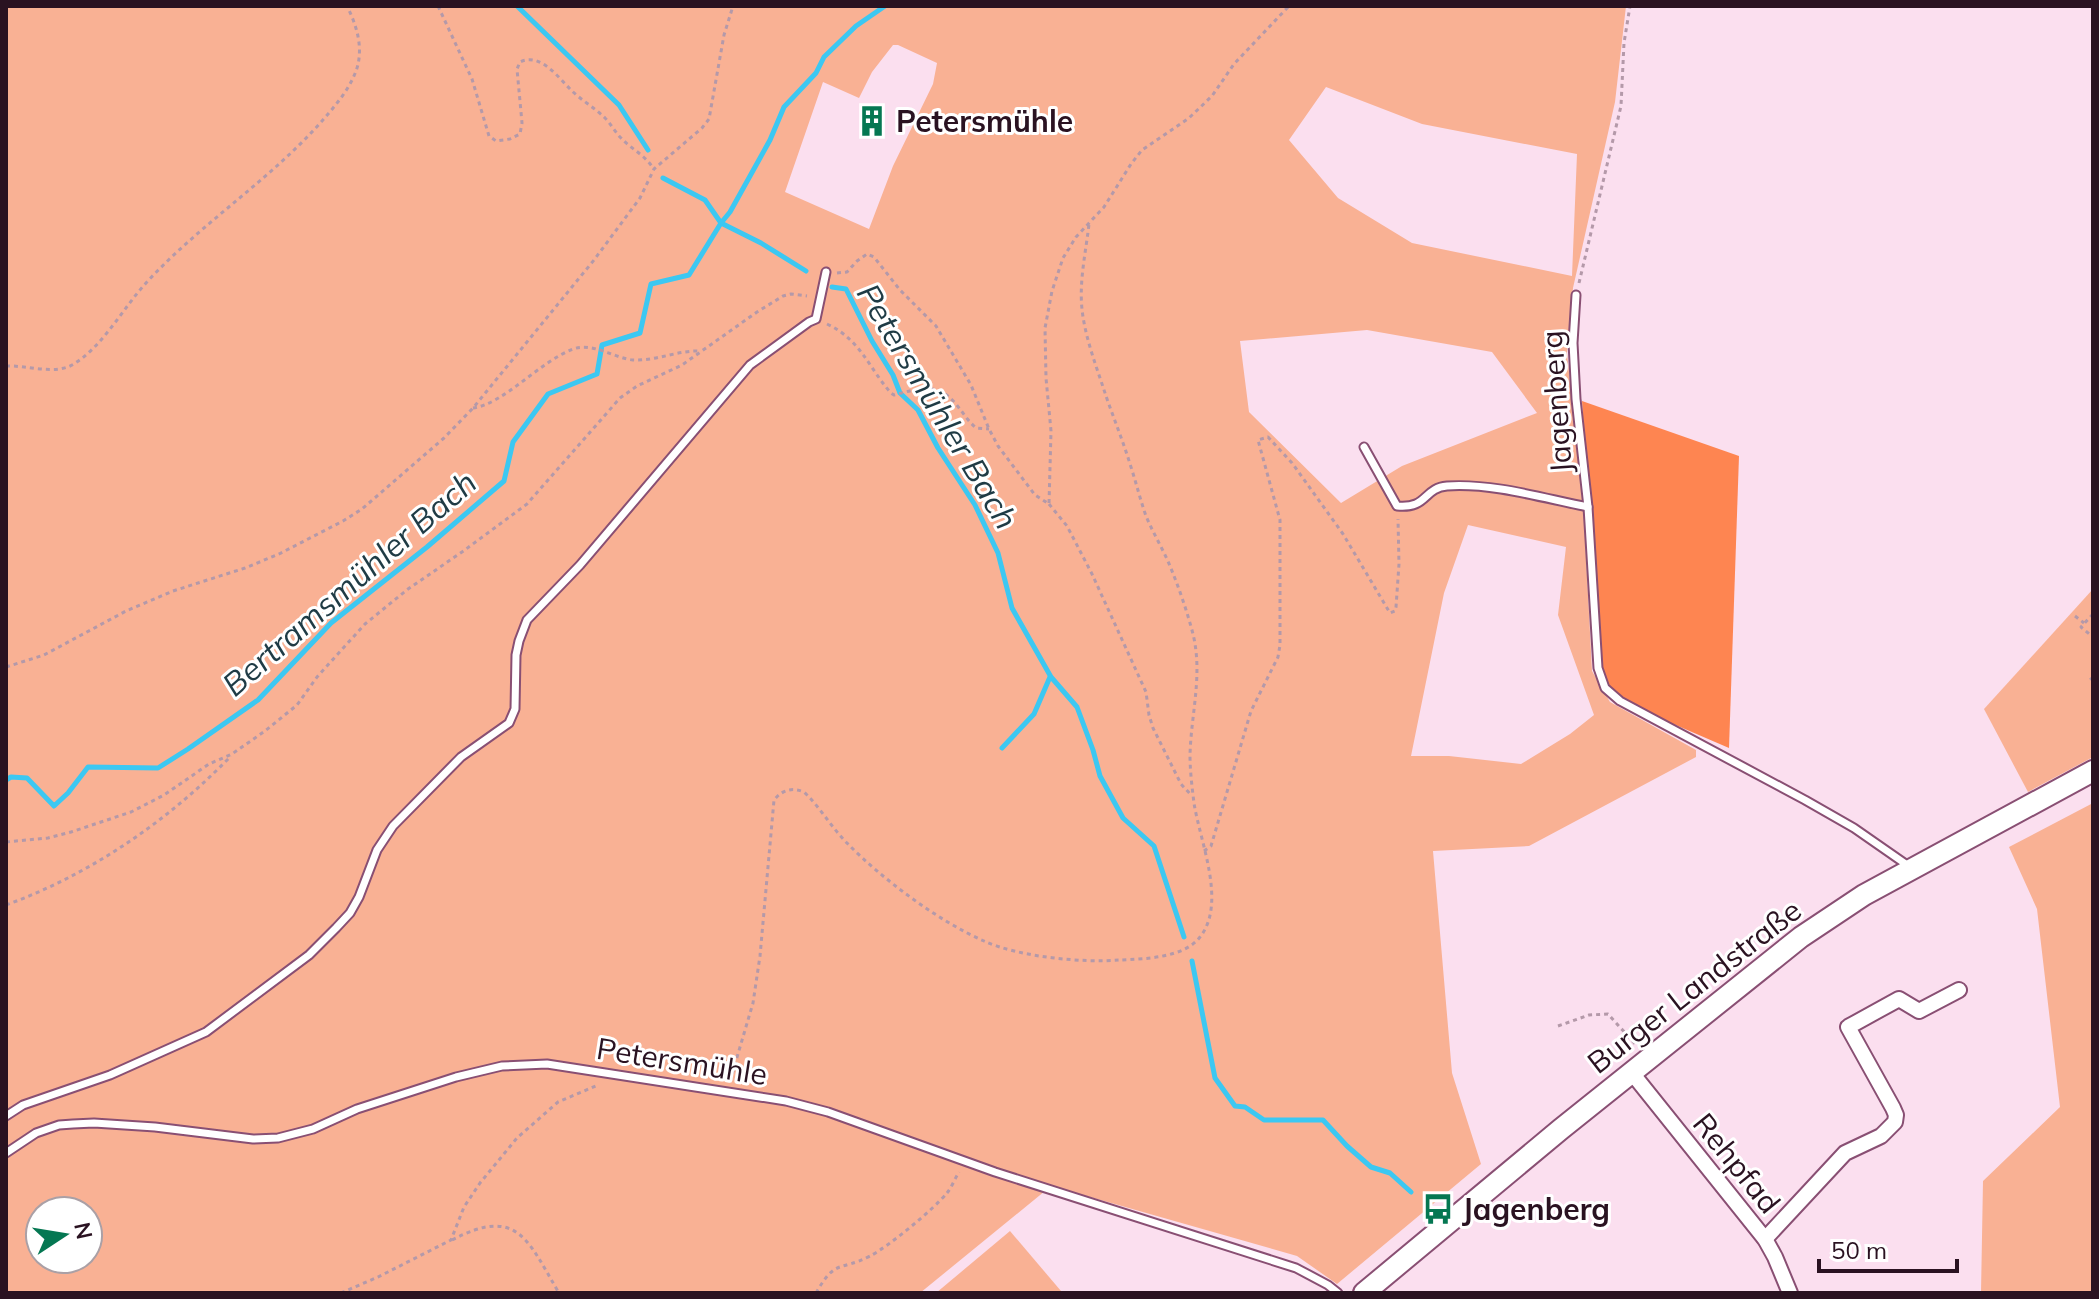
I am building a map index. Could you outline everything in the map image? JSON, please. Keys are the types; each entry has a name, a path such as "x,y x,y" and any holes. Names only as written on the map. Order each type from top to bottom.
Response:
{"main road":[{"name":"Burger Landstraße","path":"1364,1293 1561,1129 1801,937 1911,868 2093,771"}],"street":[{"path":"1765,1239 1845,1153 1881,1136 1895,1122 1893,1108 1848,1027 1899,999 1919,1011 1959,990"},
{"name":"Rehpfad","path":"1632,1073 1765,1239 1790,1293"}],"lane":[{"path":"6,1116 23,1105 120,1071 206,1032 309,955 336,928 359,897 377,850 393,826 461,757 509,723 515,709 516,655 527,620 609,532 750,365 816,319 826,272"},
{"name":"Jagenberg","path":"1576,295 1573,343 1576,399 1588,507 1598,668 1605,688 1620,701 1854,828 1911,868"},
{"path":"1364,447 1397,506"},
{"name":"Jagenberg","path":"1397,506 1419,504 1436,489 1443,487 1467,486 1522,493 1588,507"},
{"name":"Petersmühle","path":"6,1153 36,1133 73,1124 155,1127 253,1139 278,1138 313,1129 378,1101 456,1077 502,1066 547,1064 786,1101 828,1112 966,1162 1296,1268 1338,1293"}],"path":[{"path":"6,366 64,369 75,363 90,350 145,283 311,134 343,95 356,72 359,43 357,29 347,6"},
{"path":"438,6 463,57 489,136 496,141 520,134 522,123 517,69 520,62 531,59 561,78 654,169"},
{"path":"6,667 44,655 126,611 173,591 279,554 343,521 362,509 444,438 473,408 594,260 640,198 654,169 709,119 724,35 733,6"},
{"path":"1049,504 1051,431 1044,343 1047,311 1063,258 1076,237 1104,207 1142,150 1189,118 1212,96 1234,64 1289,6"},
{"path":"1576,295 1621,106 1624,43 1630,6"},
{"path":"727,1092 753,1003 774,800 784,791 797,789 804,792 865,861 907,893 947,921 1006,949 1101,962 1142,958 1187,947 1198,940 1210,917 1210,875 1193,797 1190,755 1198,681 1197,656 1193,634 1169,565 1147,518 1092,351 1082,306 1089,224"},
{"path":"826,272 847,272 862,256 867,254 874,257 900,290 936,326 971,385 989,429 1007,460 1035,495 1049,504 1067,526 1146,692 1153,728 1181,784 1193,797"},
{"path":"6,905 77,873 124,846 175,808 232,754 297,705 317,677 365,624 408,589 527,504 620,398 637,386 682,365 783,296 798,294 818,301"},
{"path":"816,319 851,339 894,395 936,388 952,399 976,428 989,429"},
{"path":"473,408 498,399 551,360 579,348 636,360 687,350 701,351"},
{"path":"1204,851 1211,846 1251,711 1278,657 1280,645 1280,520 1258,440 1268,437 1292,463 1343,534 1390,613 1396,607 1399,564 1397,506"},
{"path":"2093,614 2081,627 2093,637"},
{"path":"2075,616 2084,623"},
{"path":"2088,619 2093,624"},
{"path":"2093,677 2090,680 2093,683"},
{"path":"6,842 48,838 131,812 164,795 209,764 232,754"},
{"path":"1558,1026 1589,1015 1608,1014 1639,1049"},
{"path":"451,1240 464,1207 517,1138 558,1102 624,1077"},
{"path":"816,1293 833,1269 869,1257 928,1211 947,1193 966,1162"},
{"path":"341,1293 451,1240 491,1225 511,1228 531,1248 559,1293"}],"shaded area":[{"path":"6,6 1626,6 1615,102 1573,288 1567,353 1584,518 1592,671 1610,702 1696,750 1696,757 1529,846 1433,851 1452,1073 1481,1164 1337,1284 1297,1256 1048,1185 1045,1191 920,1293 6,1293","holes":["893,45 937,63 933,84 893,166 869,229 785,192 823,82 859,98 872,72","1326,87 1422,124 1577,154 1572,276 1412,243 1338,198 1289,140","1367,330 1492,352 1537,413 1402,466 1341,503 1249,412 1240,341","1468,525 1566,547 1558,615 1594,715 1521,764 1449,756 1411,756 1444,593"]},
{"path":"1582,401 1739,456 1729,748 1620,701 1605,688 1598,668"},
{"path":"2093,589 2093,757 2028,792 1984,709"},
{"path":"2093,803 2093,1293 1981,1293 1983,1181 2060,1107 2037,909 2009,847"},
{"path":"1010,1231 1061,1291 1059,1293 936,1293"}],"waterway":[{"path":"517,6 619,105 648,150"},
{"name":"Bertramsmühler Bach","path":"6,780 11,777 27,778 54,806 88,767 158,768 258,700 331,623 504,481 513,442 548,394 597,374 602,345 640,333 651,284 689,275 730,212 770,140 784,107 816,73 824,57 856,26 885,6"},
{"name":"Petersmühler Bach","path":"663,178 705,200 721,223 806,271"},
{"name":"Petersmühler Bach","path":"832,287 846,289 900,393 918,410 938,448 975,505 998,553 1012,608 1051,677 1077,707 1100,776 1123,818 1154,846 1184,937"},
{"path":"1002,748 1034,714 1050,677"},
{"name":"Petersmühler Bach","path":"1192,961 1215,1078 1235,1106 1245,1107 1264,1120 1323,1120 1371,1167 1390,1173 1411,1192"}],"place":[{"name":"Petersmühle","path":"872,121"},
{"name":"Jagenberg","path":"1438,1209"}]}
